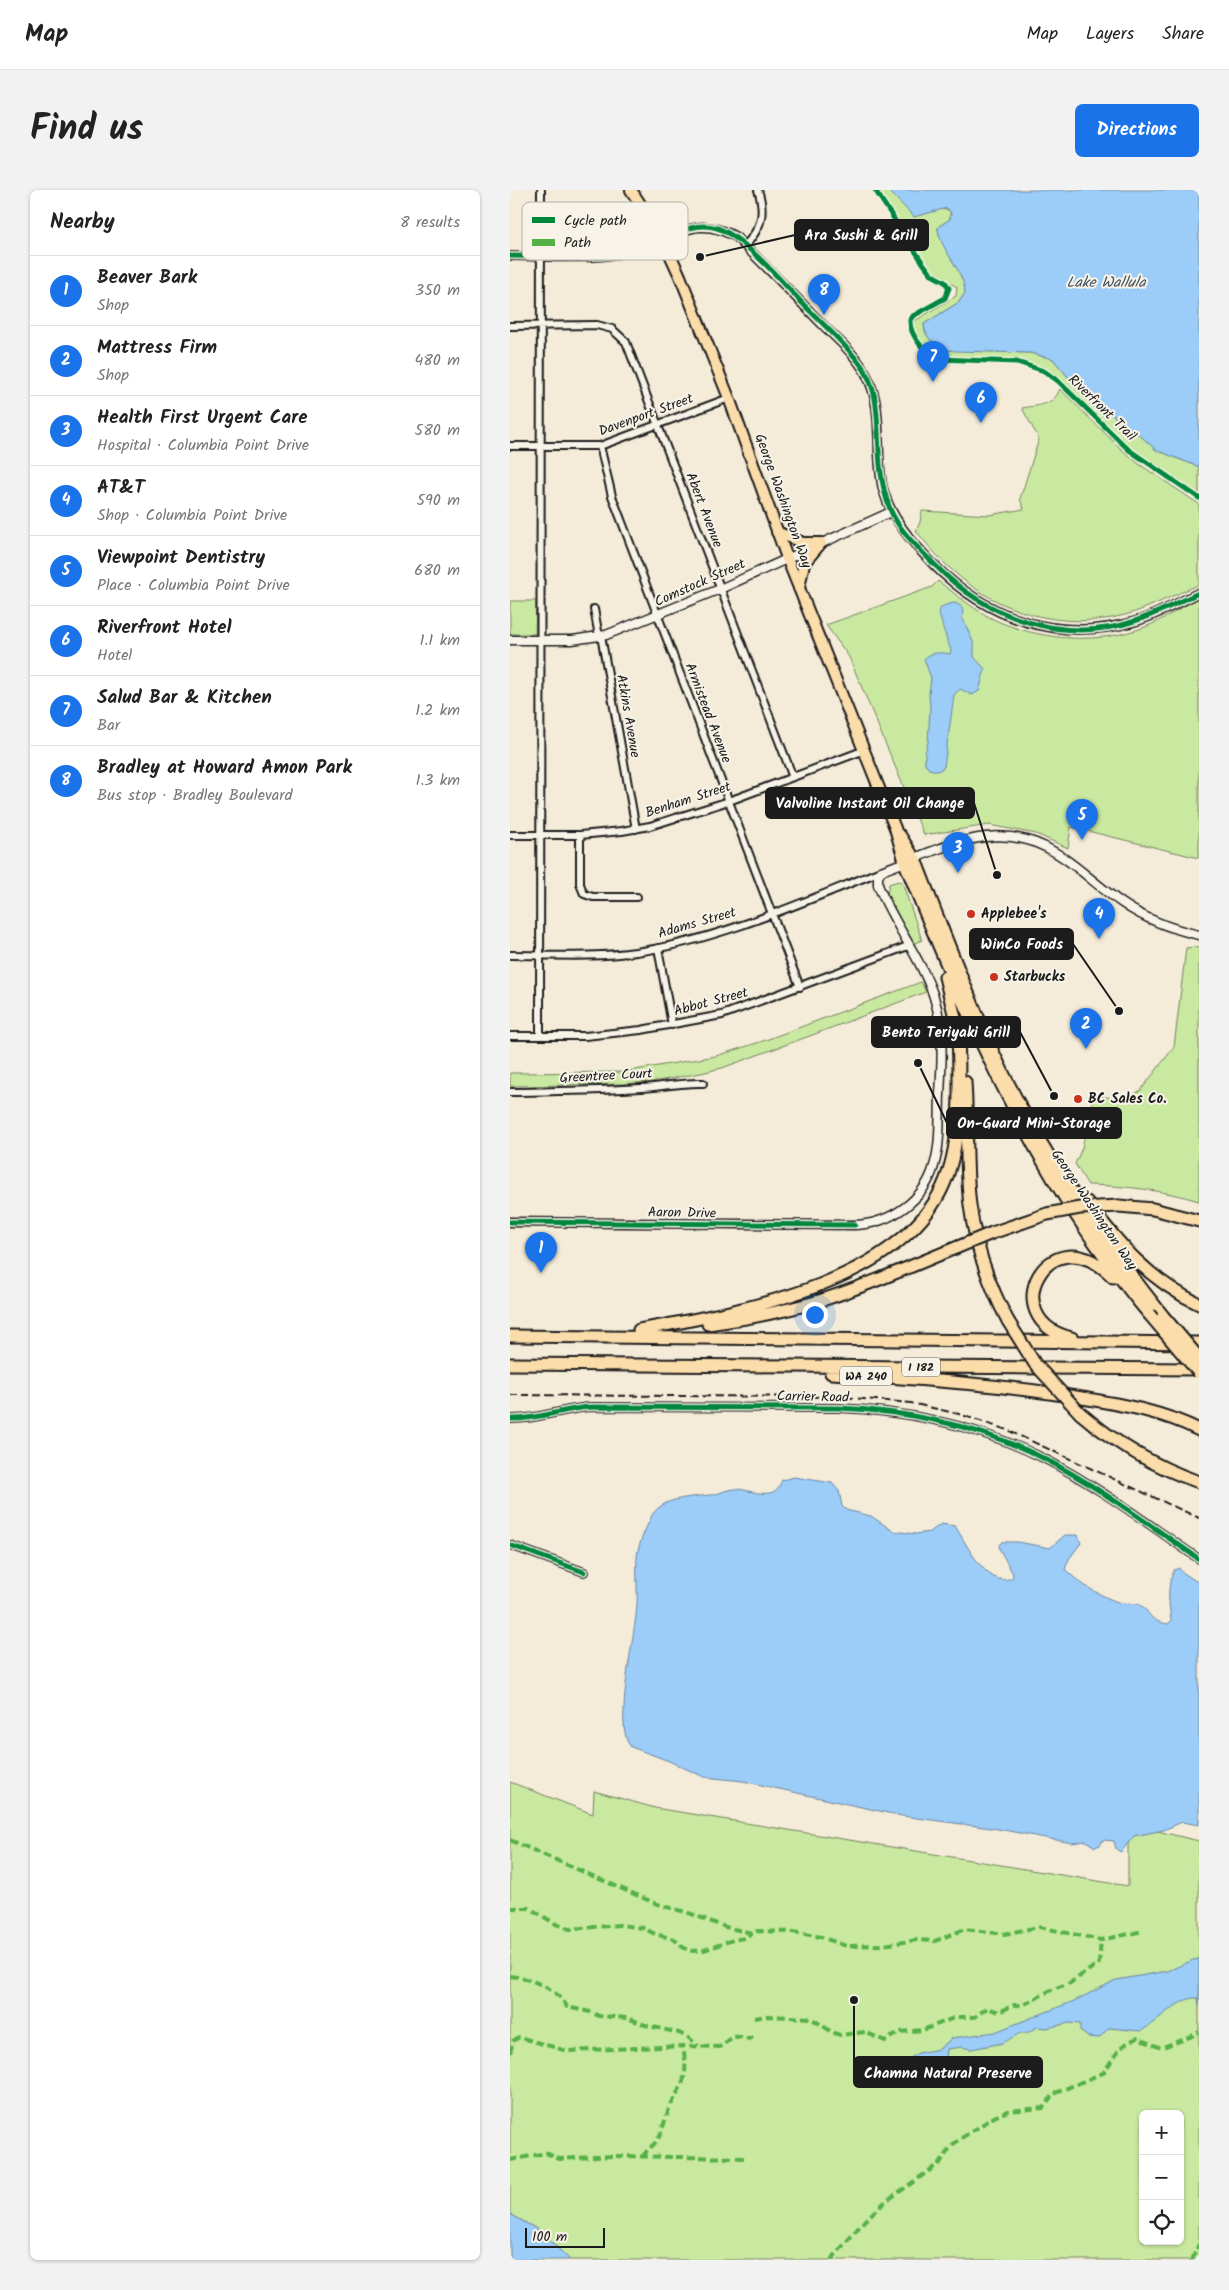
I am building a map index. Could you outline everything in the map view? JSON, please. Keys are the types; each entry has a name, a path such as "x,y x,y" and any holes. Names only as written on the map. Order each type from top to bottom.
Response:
{"highway":[{"name":"George Washington Way","path":"910,861 934,934 985,1053 1034,1147 1082,1224 1148,1313 1199,1374"},
{"name":"George Washington Way","path":"910,861 993,1052 1055,1165 1097,1230 1163,1316 1199,1358"},
{"path":"934,934 958,1029 965,1085 970,1206 983,1263 990,1284 1008,1321 1035,1364 1080,1413 1105,1433 1137,1454 1164,1468 1199,1482"},
{"path":"639,1330 710,1317 786,1297 837,1276 866,1261 894,1245 917,1226 940,1191 954,1152 959,1080 958,1029"},
{"path":"1025,1113 1118,1243 1160,1282 1199,1304"},
{"path":"510,1332 639,1330 721,1322 814,1302 861,1286 992,1233 1047,1214 1080,1208 1118,1206 1153,1209 1199,1221"},
{"path":"1116,1342 1072,1338 1052,1332 1044,1326 1036,1313 1033,1298 1034,1284 1044,1267 1061,1256 1089,1258 1103,1267 1148,1313"},
{"name":"I 182","path":"510,1336 1199,1343"},
{"name":"I 182","path":"510,1364 1199,1369"},
{"name":"WA 240","path":"724,1366 969,1383 1018,1389 1142,1409 1171,1417 1199,1430"},
{"path":"1118,1368 1199,1374"}],"main road":[{"name":"George Washington Way","path":"631,190 639,202"},
{"name":"George Washington Way","path":"673,260 729,398 787,558 910,861"},
{"path":"777,532 802,543 821,543"},
{"path":"799,588 804,563 821,543"}],"street":[{"path":"745,246 758,231 762,220 762,205 758,190"},
{"path":"688,228 708,226 728,233 745,246 860,363 867,376 877,406 879,465 891,512 915,546 958,587 996,611 1037,625 1071,629 1135,622 1199,593"},
{"path":"540,260 540,1036"},
{"name":"Abert Avenue","path":"540,326 598,325 612,329 626,342 792,775"},
{"path":"510,326 540,326"},
{"name":"Davenport Street","path":"510,446 600,446 729,398"},
{"name":"Armistead Avenue","path":"600,446 612,496 800,988"},
{"name":"Comstock Street","path":"510,640 572,640 600,637 657,616 720,589 891,512"},
{"name":"Atkins Avenue","path":"594,609 636,828"},
{"name":"Benham Street","path":"510,835 580,835 636,828 670,820 729,801 792,775 865,750"},
{"path":"580,835 580,884 584,894 592,897 638,897"},
{"path":"881,871 963,842 986,837 1018,837 1036,842 1068,859 1111,895 1135,912 1167,926 1199,935"},
{"name":"Adams Street","path":"510,956 612,955 658,948 706,936 772,914 881,871"},
{"name":"Aaron Drive","path":"510,1222 854,1225 878,1222 899,1212 922,1190 935,1165 939,1130 942,1057 940,1025 934,999 929,984 878,885 878,877 881,871"},
{"name":"Abbot Street","path":"510,1036 585,1036 672,1025 722,1015 800,988 908,946"},
{"path":"658,948 672,1025"},
{"name":"Greentree Court","path":"510,1092 598,1091 645,1088 684,1082 703,1083"},
{"name":"Carrier Road","path":"510,1419 534,1419 592,1407 847,1409 924,1418 978,1432 1041,1457 1086,1483 1199,1559"},
{"path":"510,1545 584,1572"}],"green space":[{"path":"878,190 888,190 914,216 937,209 950,210 950,219 938,227 939,235 964,281 965,293 959,302 924,324 925,332 932,342 944,350 1030,353 1053,359 1069,378 1093,400 1153,446 1183,461 1196,464 1199,467 1199,495 1130,449 1059,380 1039,367 1021,361 937,356 929,351 918,337 913,322 956,296 957,287 933,273 893,216"},
{"path":"1060,389 1139,464 1199,504 1199,585 1144,609 1125,615 1078,621 1032,615 990,597 970,585 947,566 916,531 922,511 989,515 1024,509 1020,499 1039,439 1022,408 1049,402 1054,399"},
{"path":"938,581 961,599 993,619 1019,629 1055,637 1092,638 1128,632 1158,621 1199,598 1199,858 1071,827 1068,848 1036,834 989,825 924,835 849,657 826,625 932,587"},
{"path":"510,601 536,601 535,634 510,634"},
{"path":"898,881 902,882 922,940 913,944 887,894 889,884"},
{"path":"1186,948 1199,948 1199,1201 1144,1189 1088,1185 1075,1164 1082,1148 1093,1096 1127,1099 1141,1090 1174,1047"},
{"path":"921,982 926,992 722,1068 652,1082 510,1086 510,1073 623,1072 716,1056 763,1041"},
{"path":"510,1782 593,1814 594,1791 655,1808 1128,1886 1128,1824 1199,1841 1199,2260 570,2260 540,2231 510,2214"}],"water":[{"name":"Lake Wallula","path":"888,190 1199,190 1199,467 1156,450 1093,400 1069,378 1053,359 1030,353 955,351 944,349 934,344 927,335 924,324 959,302 965,293 964,284 939,235 938,227 950,219 951,213 947,208 914,217"},
{"path":"955,603 961,606 963,611 962,617 974,644 974,657 985,669 979,691 972,695 960,689 954,695 944,767 938,771 929,769 925,764 931,678 924,659 936,653 950,654 951,650 940,618 940,611 944,606"},
{"path":"794,1477 832,1483 839,1491 842,1506 846,1510 871,1516 893,1531 916,1534 930,1532 941,1524 955,1526 985,1571 1003,1580 1012,1578 1013,1574 1000,1550 999,1545 1002,1542 1018,1542 1050,1548 1065,1535 1078,1535 1081,1543 1069,1559 1065,1569 1077,1580 1099,1594 1121,1603 1140,1605 1161,1623 1168,1624 1171,1621 1169,1589 1174,1570 1179,1568 1199,1583 1199,1825 1182,1822 1164,1830 1134,1836 1121,1852 1116,1849 1114,1841 1103,1840 1100,1845 1095,1847 1086,1841 1072,1843 998,1829 902,1816 743,1781 704,1777 631,1747 626,1737 624,1701 636,1618 637,1555 652,1515 665,1504 673,1501 716,1494 732,1489 761,1493 774,1492 782,1480"},
{"path":"1199,1959 1199,2006 1198,1998 1184,2001 1141,2031 1109,2028 1099,2038 1088,2037 1080,2031 1080,2024 1069,2023 1047,2028 1037,2027 1027,2033 1020,2033 1003,2043 971,2049 962,2047 947,2049 945,2063 937,2074 911,2071 905,2066 909,2059 918,2053 939,2049 952,2038 995,2032 1074,2001 1116,1980 1168,1971"},
{"path":"510,2214 540,2231 570,2260 510,2260"}],"railway":[{"path":"510,1395 841,1397 911,1403 959,1414 1007,1430 1199,1518"}],"marked path":[{"path":"510,1840 657,1904 689,1913 725,1927 752,1933 757,1931 793,1932 821,1937 846,1946 883,1945 917,1940 935,1941 965,1929 1004,1934 1039,1927 1101,1940 1143,1931"},
{"path":"510,1908 529,1908 556,1924 570,1929 620,1925 643,1928 655,1934 674,1939 684,1948 692,1951 704,1950 744,1938 752,1933"},
{"path":"754,2018 767,2016 811,2018 840,2035 865,2032 885,2041 899,2032 923,2030 956,2017 975,2017 987,2008 999,2012 1014,2005 1023,2005 1053,1989 1070,1983 1099,1963 1101,1940"},
{"path":"510,1976 526,1979 550,1989 557,1994 567,2007 599,2016 628,2018 645,2025 679,2033 689,2038 698,2046"},
{"path":"831,2260 865,2220 885,2202 940,2163 951,2146 994,2117 1008,2111 1043,2108 1053,2094 1103,2073 1119,2050 1125,2044 1137,2038 1161,2048 1199,2032"},
{"path":"510,2053 513,2041 519,2037 567,2051 683,2046 719,2047 733,2037 750,2039 754,2036"},
{"path":"643,2157 658,2139 669,2109 684,2080 685,2058 683,2046"},
{"path":"510,2160 546,2153 559,2159 612,2156 746,2158"},
{"path":"1192,2260 1199,2244"}],"cycle path":[{"name":"Riverfront Trail","path":"875,190 932,275 945,282 949,288 945,298 913,316 910,320 910,326 915,338 929,354 939,359 1017,362 1044,371 1058,381 1129,450 1199,498"},
{"path":"688,229 706,226 717,228 740,241 840,340 863,368 870,382 875,400 881,470 884,490 890,509 910,540 956,584 979,600 1003,613 1028,622 1054,628 1081,630 1108,628 1135,621 1199,593"},
{"path":"510,256 522,256"},
{"path":"510,1222 855,1225"},
{"path":"510,1419 531,1418 571,1409 592,1407 838,1408 891,1413 943,1422 994,1437 1043,1458 1103,1493 1199,1559"},
{"path":"510,1545 584,1572"}],"place":[{"name":"Ara Sushi & Grill","path":"700,257"},
{"name":"Bradley at Howard Amon Park","path":"824,315"},
{"name":"Salud Bar & Kitchen","path":"933,382"},
{"name":"Riverfront Hotel","path":"981,423"},
{"name":"Viewpoint Dentistry","path":"1082,840"},
{"name":"Health First Urgent Care","path":"958,873"},
{"name":"Valvoline Instant Oil Change","path":"997,875"},
{"name":"Applebee's","path":"971,914"},
{"name":"AT&T","path":"1099,939"},
{"name":"Starbucks","path":"994,977"},
{"name":"WinCo Foods","path":"1119,1011"},
{"name":"Mattress Firm","path":"1086,1049"},
{"name":"On-Guard Mini-Storage","path":"918,1063"},
{"name":"Bento Teriyaki Grill","path":"1054,1096"},
{"name":"BC Sales Co.","path":"1078,1099"},
{"name":"Beaver Bark","path":"541,1273"},
{"name":"Chamna Natural Preserve","path":"854,2000"}]}
